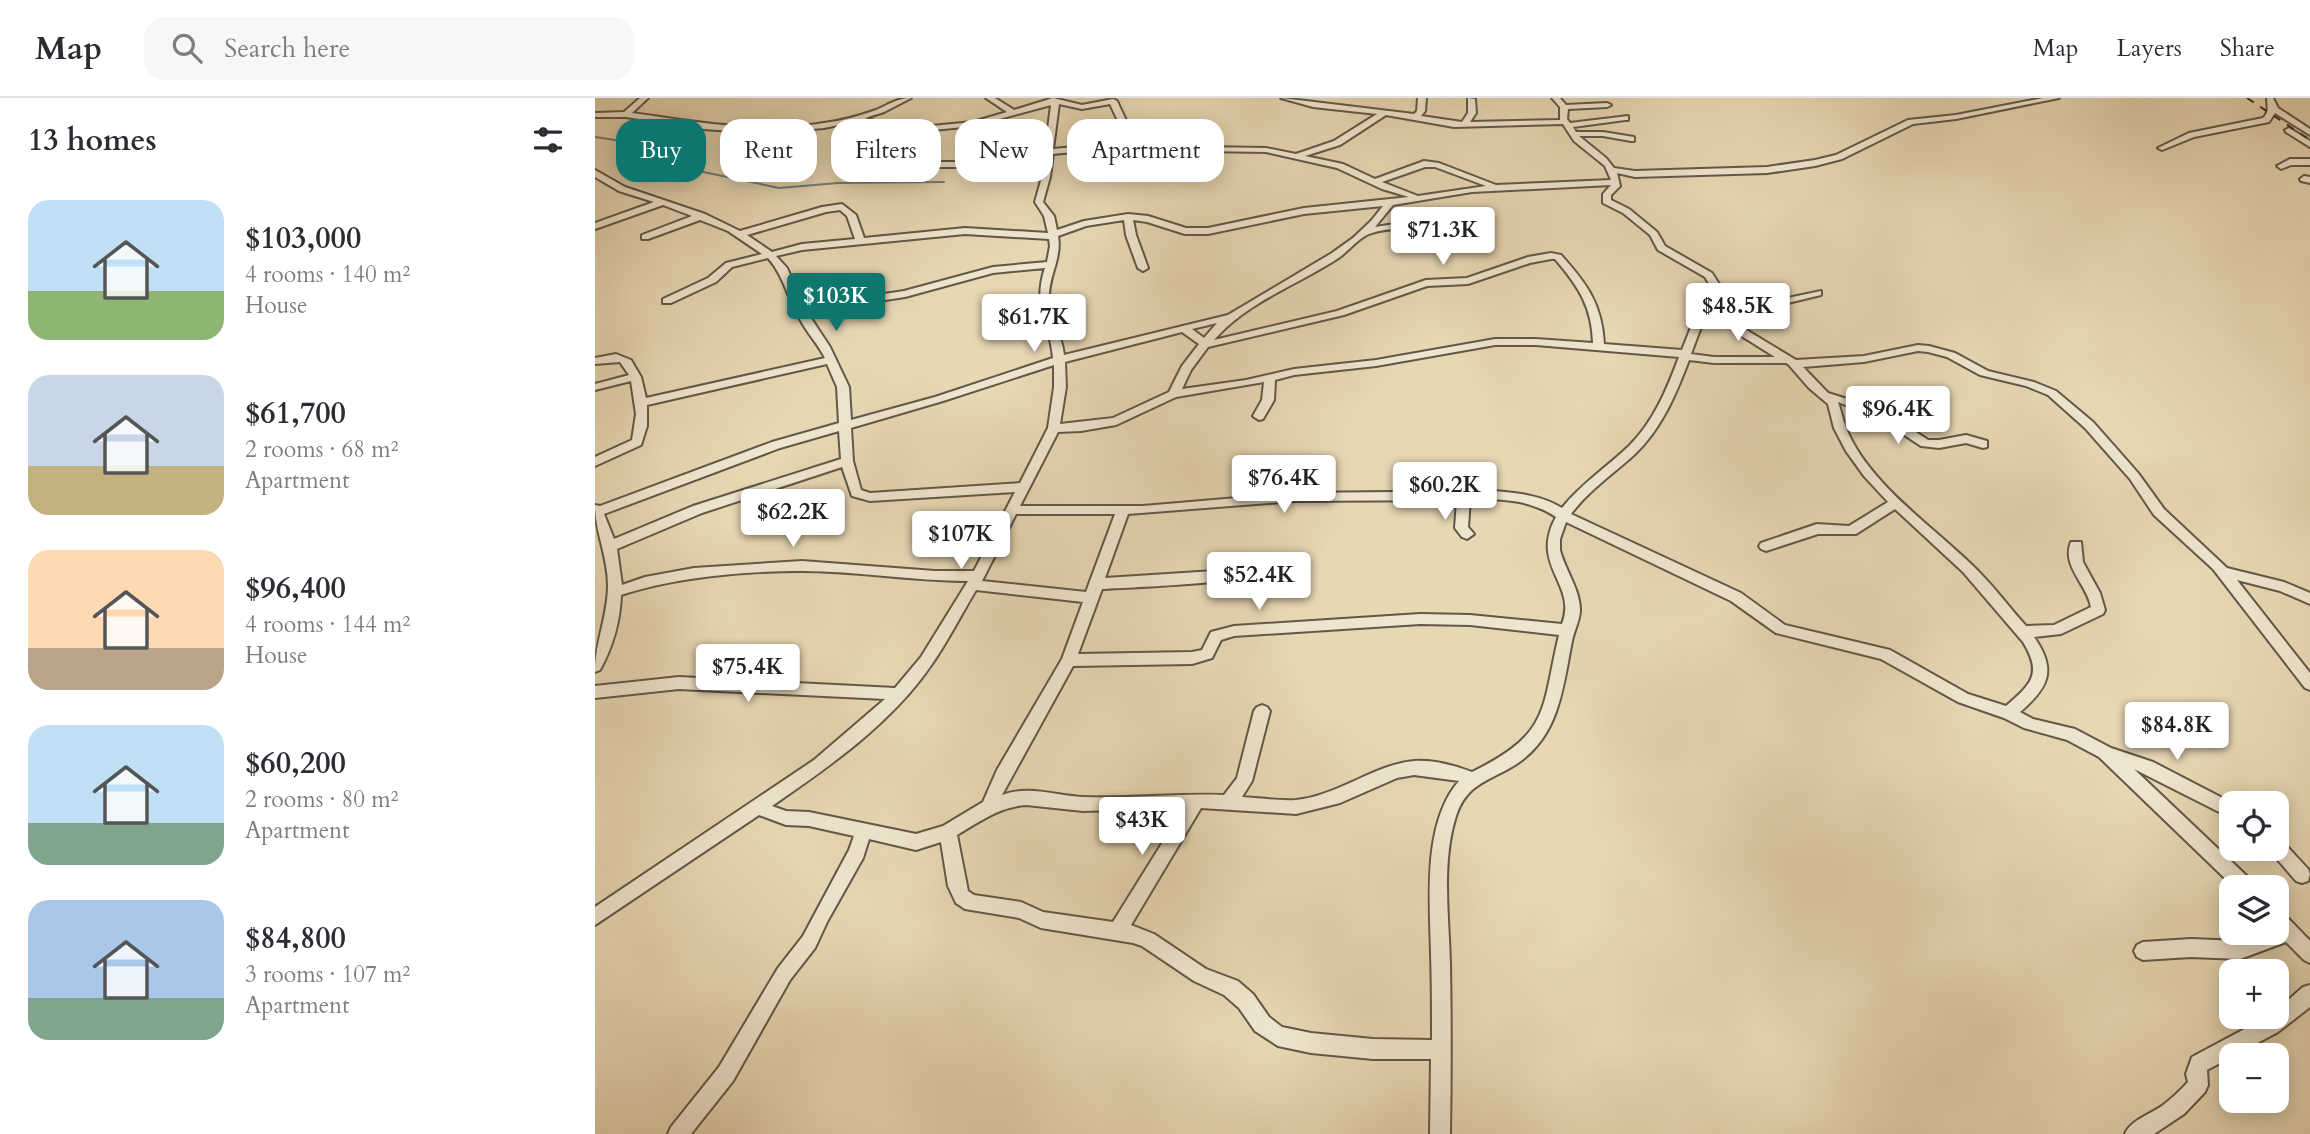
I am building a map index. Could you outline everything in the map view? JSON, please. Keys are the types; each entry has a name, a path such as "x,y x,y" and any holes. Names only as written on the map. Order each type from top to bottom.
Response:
{"street":[{"path":"627,114 645,98"},
{"path":"864,119 907,98"},
{"path":"990,98 1013,113"},
{"path":"1285,98 1313,105 1385,112 1454,125 1569,127 1631,139"},
{"path":"1416,117 1421,111 1422,98"},
{"path":"667,300 712,280 729,265 802,247 965,231 1055,235 1084,224 1128,217 1199,232 1304,211 1390,203 1497,187 1534,188 1635,174 1767,170 1839,157 1912,122 1955,117 2056,98"},
{"path":"1050,119 1057,99"},
{"path":"941,127 973,124 1057,99 1081,107 1113,100 1122,119"},
{"path":"1465,124 1472,113 1471,99"},
{"path":"2270,118 2271,102"},
{"path":"2271,102 2310,133"},
{"path":"1607,105 1560,103 1569,127 1614,176 1616,186 1607,194 1606,201 1626,211 1654,234 1661,248 1709,275 1744,332 1791,362 1813,386 1827,396 1833,403 1835,418 1856,458 1897,502 1970,571 2023,632 2037,657 2041,672 2040,682 2009,713"},
{"path":"1297,156 1337,144 1385,112"},
{"path":"595,116 627,114 675,123 730,128 831,124"},
{"path":"1569,127 1625,118"},
{"path":"2162,148 2192,135 2270,118 2310,145"},
{"path":"1602,134 1621,128"},
{"path":"1224,149 1254,149 1340,166 1375,182 1422,198"},
{"path":"2281,166 2290,162 2310,162"},
{"path":"1375,182 1424,164 1436,165 1497,187"},
{"path":"595,173 622,189 702,216 740,234 769,254 787,277 800,310 825,347 843,387 847,461 854,489 861,495 917,495 1022,487"},
{"path":"595,917 820,765 899,694 926,661 975,580 1054,428 1061,387 1056,339 1044,301 1044,286 1054,257 1055,235 1049,216 1039,202 1043,182"},
{"path":"595,226 664,202"},
{"path":"1174,394 1184,371 1218,327 1352,244 1390,203"},
{"path":"740,234 825,209 842,207 851,215 862,242"},
{"path":"1363,232 1411,224 1423,212"},
{"path":"645,237 702,216"},
{"path":"1128,217 1131,235 1143,268"},
{"path":"1183,328 1207,344 1340,313 1426,283 1468,281 1528,260 1551,256 1558,257 1589,297 1598,322 1599,348"},
{"path":"800,310 905,294 993,270 1051,265"},
{"path":"1440,1134 1442,839 1445,819 1456,796 1471,778 1493,769 1534,741 1542,729 1554,696 1567,630 1573,614 1573,602 1562,578 1553,541 1556,529 1578,496 1623,460 1645,436 1660,412 1705,310 1733,312 1817,293"},
{"path":"595,666 607,636 615,592 611,546 596,511 730,460 1034,370 1059,360 1231,317"},
{"path":"1054,428 1116,421 1174,394 1495,342 1536,342 1686,355 1714,360 1791,362 1864,359 1918,348 1930,349 1951,355 1984,373 2044,388 2079,413 2134,476 2159,512 2223,572 2310,684"},
{"path":"595,361 619,357 628,363 635,377 643,418 641,437 629,446 597,459"},
{"path":"641,403 830,360"},
{"path":"595,387 635,377"},
{"path":"1259,416 1268,400 1270,377"},
{"path":"1827,396 1886,416 1927,444 1941,444 1960,438 1970,438 1983,444"},
{"path":"611,546 763,485 847,461"},
{"path":"1010,510 1123,510 1294,497 1464,495 1525,498 1544,503 1564,516 1737,597 1781,629 1885,654 1941,687 2009,713 2029,724 2080,738 2105,752 2147,767 2219,805"},
{"path":"1464,495 1461,528 1467,534"},
{"path":"1544,503 1578,496"},
{"path":"1766,546 1817,529 1851,531 1897,502"},
{"path":"989,807 1003,775 1069,660 1123,510"},
{"path":"2023,632 2056,630 2098,610 2097,601 2074,558 2076,545"},
{"path":"615,592 645,582 694,572 797,566 1093,591 1230,575 1278,566"},
{"path":"2223,572 2284,587 2310,599"},
{"path":"1069,660 1192,658 1207,654 1216,636 1234,631 1420,619 1470,620 1567,630"},
{"path":"595,692 678,683 899,694"},
{"path":"1227,804 1244,781 1262,711"},
{"path":"2105,752 2233,875"},
{"path":"761,807 769,813 786,818 809,819 916,842 948,832 989,807 1010,799 1083,804 1196,801 1296,807 1315,804 1395,772 1414,768 1453,772 1471,778"},
{"path":"1118,932 1196,801"},
{"path":"678,1134 726,1074 784,974 809,942 857,853 864,830"},
{"path":"948,832 957,886 962,897 971,903 1021,910 1041,920 1118,932 1148,940 1200,975 1231,988 1247,1001 1262,1024 1277,1036 1311,1043 1373,1049 1442,1050"},
{"path":"2289,860 2302,875"},
{"path":"2289,932 2310,954"},
{"path":"2143,951 2191,948 2240,950 2249,945"},
{"path":"2135,1134 2174,1111 2191,1095 2198,1085 2196,1073 2199,1063 2244,1043 2275,1024 2296,1009 2310,994"}],"waterway":[{"path":"595,137 615,140 694,170 779,188 838,183 944,182"}],"railway":[{"path":"2247,98 2310,140"}]}
